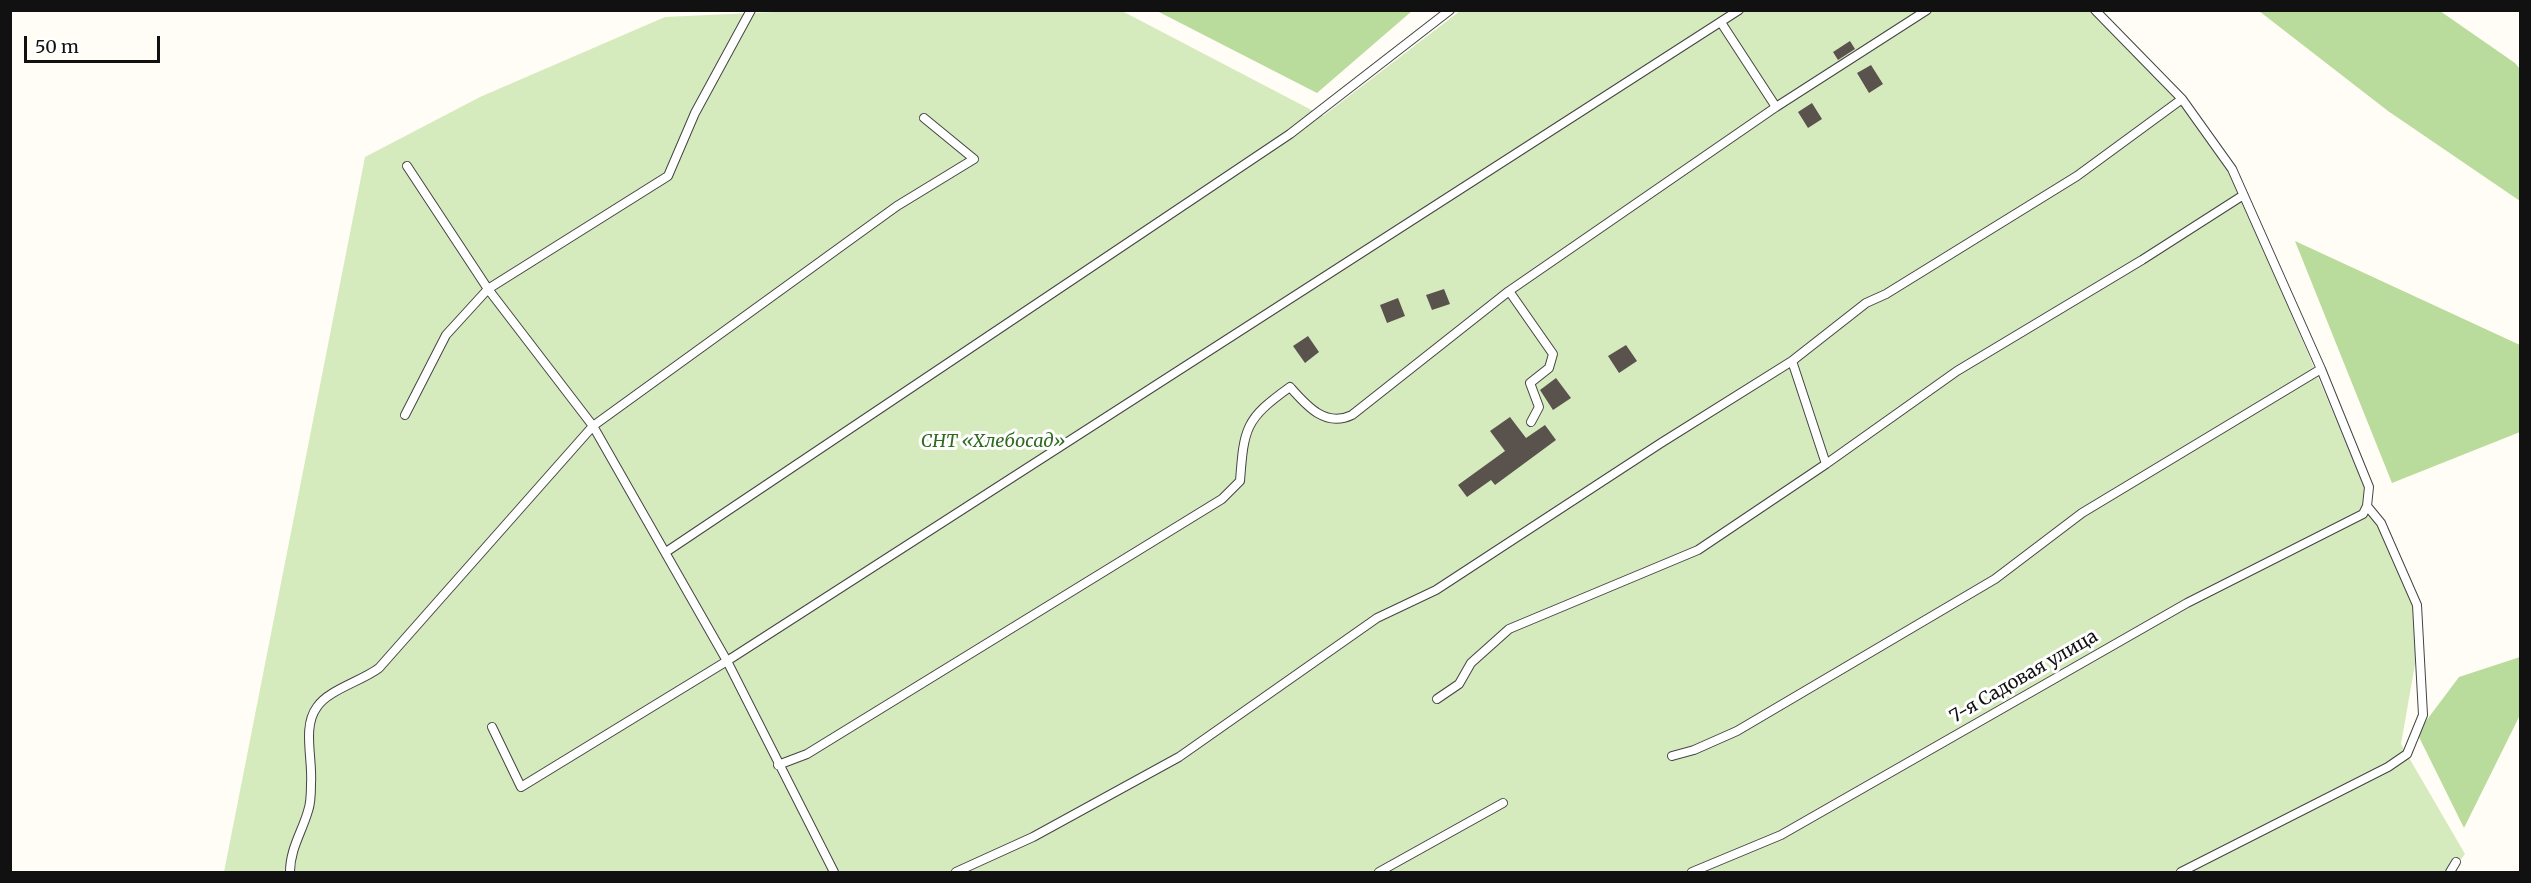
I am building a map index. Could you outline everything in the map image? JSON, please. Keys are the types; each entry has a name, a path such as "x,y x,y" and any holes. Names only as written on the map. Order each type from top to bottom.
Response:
{"lane":[{"path":"405,415 446,335 488,289 668,176 695,113 751,10"},
{"path":"666,552 1290,134 1450,10"},
{"path":"492,727 521,787 727,661 1722,24 1739,10"},
{"path":"778,765 807,754 1222,499 1240,481 1243,437 1249,425 1264,406 1290,387 1311,411 1329,418 1346,417 1509,291 1776,107 1927,10"},
{"path":"2095,10 2182,99 2232,169 2321,369 2369,487 2367,506 2381,523 2418,605 2422,715 2407,754 2388,767 2181,873"},
{"path":"1722,24 1776,107"},
{"path":"957,873 1033,837 1179,757 1377,618 1436,590 1660,443 1792,361 1866,303 1886,294 2077,176 2182,99"},
{"path":"290,873 290,859 309,810 312,781 309,723 317,705 331,694 364,680 379,668 593,426 897,206 974,159 924,118"},
{"path":"407,166 488,289 593,426 727,661 834,873"},
{"path":"1437,699 1459,684 1472,663 1509,629 1698,549 1826,464 1957,371 2142,260 2242,195"},
{"path":"1509,291 1553,354 1549,369 1530,383 1539,407 1531,422"},
{"path":"1792,361 1826,464"},
{"path":"1672,756 1695,750 1737,731 1984,585 2082,513 2321,369"},
{"name":"7-я Садовая улица","path":"1692,873 1781,835 2187,603 2363,514 2367,506"},
{"path":"1379,873 1503,803"},
{"path":"2450,873 2456,862"}],"green space":[{"name":"СНТ «Хлебосад»","path":"817,10 1122,11 1323,116 1460,11 2098,11 2221,147 2422,624 2401,744 2465,854 2451,872 224,872 365,157 480,97 665,17"},
{"path":"1157,11 1412,11 1317,93"},
{"path":"2259,11 2440,11 2515,63 2520,69 2520,201 2388,111"},
{"path":"2295,241 2520,345 2520,432 2392,483"},
{"path":"2520,657 2520,715 2464,828 2417,733 2459,677"}],"building":[{"path":"1850,41 1855,49 1838,60 1833,52"},
{"path":"1871,65 1883,84 1869,93 1857,73"},
{"path":"1812,103 1822,119 1808,128 1798,112"},
{"path":"1444,289 1450,304 1432,310 1426,295"},
{"path":"1398,298 1405,316 1387,323 1380,305"},
{"path":"1308,336 1319,352 1305,363 1293,346"},
{"path":"1626,345 1637,361 1619,373 1608,356"},
{"path":"1556,378 1571,398 1553,410 1540,390"},
{"path":"1510,417 1526,438 1545,425 1556,440 1495,485 1491,480 1467,497 1458,485 1505,451 1490,431"}]}
